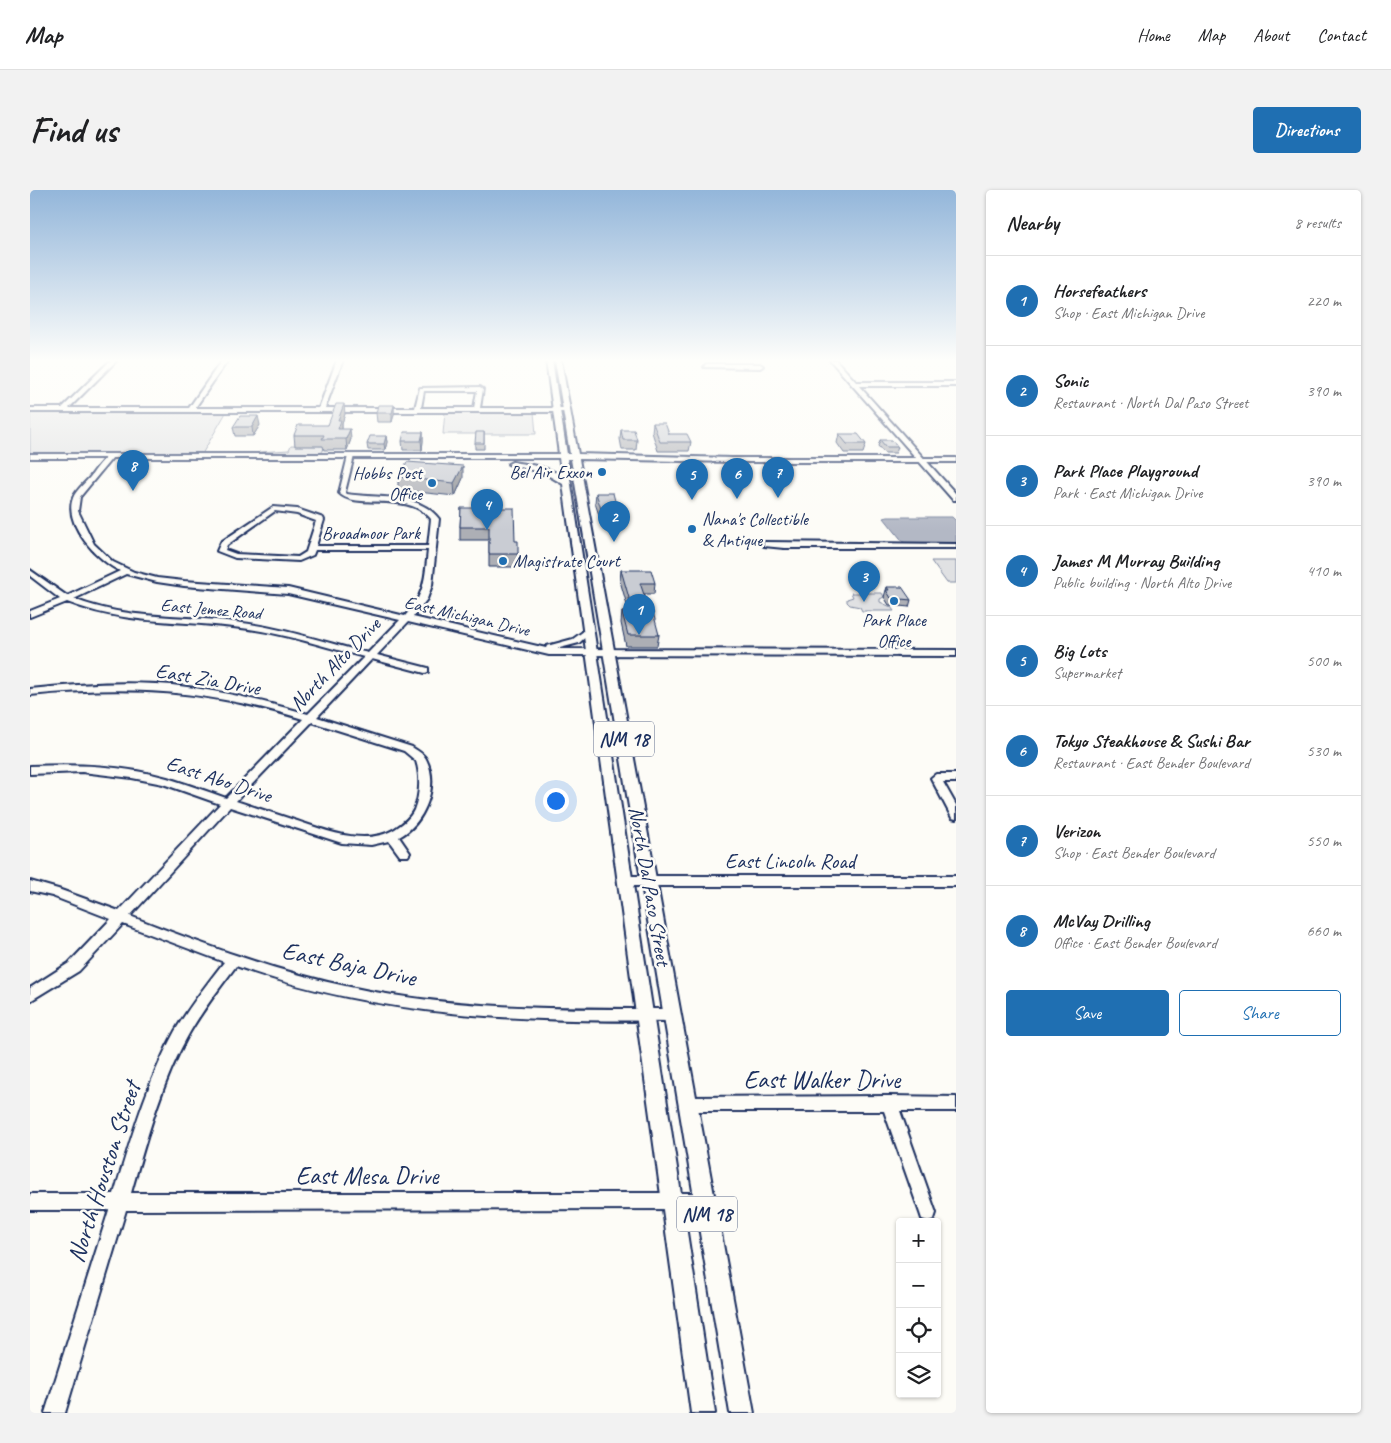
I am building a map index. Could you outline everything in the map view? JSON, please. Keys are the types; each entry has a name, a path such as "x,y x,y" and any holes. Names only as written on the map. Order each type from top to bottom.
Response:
{"main road":[{"name":"North Dal Paso Street","path":"558,417 569,459 609,653 742,1413"},
{"name":"North Dal Paso Street","path":"567,417 569,459 567,483 703,1413"},
{"path":"30,456 108,459 569,459 704,462 719,459 956,460"},
{"path":"30,462 108,459"},
{"path":"509,463 569,459"},
{"path":"464,460 509,463 546,469 567,483"}],"street":[{"path":"883,417 956,498"},
{"name":"East Michigan Drive","path":"108,459 78,497 74,511 93,548 105,560 126,571 158,580 191,585 258,587 288,591 538,650 592,653 956,653"},
{"name":"North Alto Drive","path":"30,995 74,966 228,802 407,618 426,593 435,519 430,511 417,505 404,502 352,498 343,494 341,492 350,459"},
{"name":"Broadmoor Park","path":"273,509 283,509 314,516 320,520 311,548 310,553 299,559 227,555 220,548 273,509"},
{"path":"766,544 784,546 956,546"},
{"name":"Broadmoor Park","path":"311,548 432,548"},
{"path":"30,614 126,571"},
{"name":"East Jemez Road","path":"30,572 67,599 106,613 162,621 256,626 425,670"},
{"path":"538,650 576,641 588,631"},
{"name":"East Zia Drive","path":"30,692 90,687 173,688 231,698 309,719 416,753 424,765 423,798"},
{"name":"East Abo Drive","path":"30,770 83,768 138,774 349,840 364,841 392,836 400,832 416,817 423,798"},
{"path":"956,778 936,778 956,815"},
{"path":"392,836 404,853"},
{"name":"East Lincoln Road","path":"625,881 956,880"},
{"name":"East Baja Drive","path":"30,886 54,892 233,960 308,984 447,1009 542,1015 672,1015"},
{"name":"North Houston Street","path":"55,1413 150,1104 180,1036 199,1004 233,960"},
{"path":"889,1103 928,1213"},
{"name":"East Walker Drive","path":"688,1104 956,1104"},
{"name":"East Mesa Drive","path":"30,1202 120,1200 705,1201"}],"shaded area":[{"path":"30,417 223,417 202,454 30,454"},
{"path":"445,417 534,417 536,434 443,434"},
{"path":"291,445 325,446 321,454 257,454 259,452 289,450"},
{"path":"952,517 956,521 956,543 904,543 884,518"},
{"path":"931,561 956,561 956,583 947,583"},
{"path":"851,593 882,593 884,597 880,599 880,602 891,607 894,611 862,611 860,607 850,605 847,602 847,599 853,597"}],"building":[{"path":"239,417 257,417 252,427 233,427"},
{"path":"331,417 339,417 338,420 341,420 338,429 350,429 346,439 322,439 324,435 294,435 298,425 328,425"},
{"path":"653,423 665,423 669,434 687,434 691,442 660,442"},
{"path":"621,430 634,430 637,440 623,440"},
{"path":"404,432 423,432 421,441 402,441"},
{"path":"476,432 484,432 484,443 475,443"},
{"path":"839,434 858,434 866,444 847,444"},
{"path":"370,436 386,436 384,444 367,444"},
{"path":"880,440 892,440 898,447 886,447"},
{"path":"407,462 463,466 454,483 398,477"},
{"path":"596,493 613,493 617,509 601,509"},
{"path":"461,508 514,508 515,541 518,541 518,554 489,554 489,527 460,527"},
{"path":"621,570 651,570 655,583 640,583 650,612 653,612 659,635 628,635 622,612 633,612"},
{"path":"887,587 902,587 911,600 891,598 886,590 889,590"}],"place":[{"name":"Bel Air Exxon","path":"602,472"},
{"name":"Hobbs Post Office","path":"432,483"},
{"name":"McVay Drilling","path":"133,491"},
{"name":"Verizon","path":"778,498"},
{"name":"Tokyo Steakhouse & Sushi Bar","path":"737,499"},
{"name":"Big Lots","path":"692,500"},
{"name":"Nana's Collectible & Antique","path":"692,529"},
{"name":"James M Murray Building","path":"487,530"},
{"name":"Sonic","path":"614,542"},
{"name":"Magistrate Court","path":"503,561"},
{"name":"Park Place Office","path":"894,601"},
{"name":"Park Place Playground","path":"864,602"},
{"name":"Horsefeathers","path":"639,635"}]}
